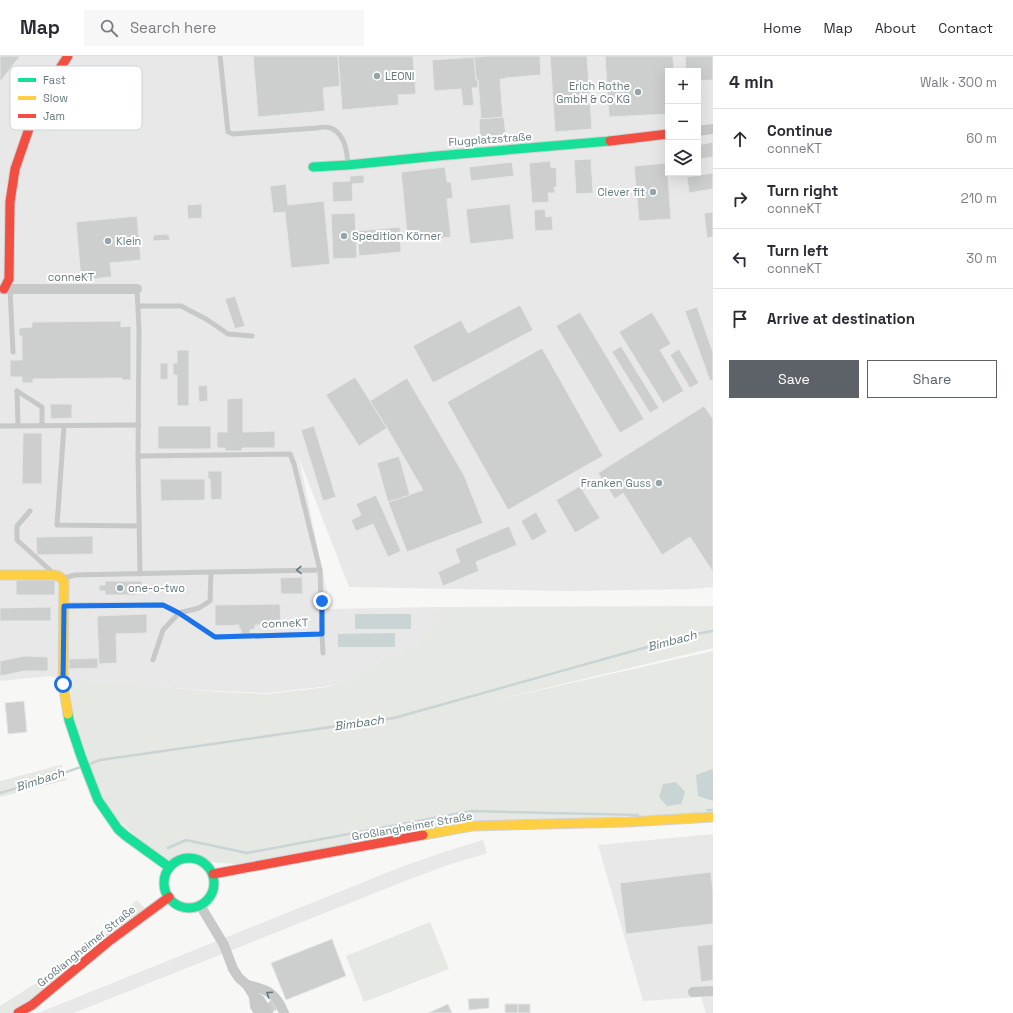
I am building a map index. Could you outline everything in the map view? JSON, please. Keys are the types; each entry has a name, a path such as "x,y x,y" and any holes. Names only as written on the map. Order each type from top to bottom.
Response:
{"street":[{"path":"61,66 68,56"},
{"path":"701,131 713,129"},
{"path":"5,289 9,279 10,202 15,169 28,130"},
{"name":"Flugplatzstraße","path":"313,167 597,143 665,134"},
{"name":"conneKT","path":"5,289 137,289"},
{"path":"0,575 59,576 64,582 63,684 69,720 81,756 98,800 118,829 169,867"},
{"name":"Großlangheimer Straße","path":"213,874 472,826 628,822 713,817"},
{"path":"189,857 204,862 213,874 215,882 211,896 200,905 194,907 186,908 179,906 168,897 165,890 164,882 169,867 182,859 189,857"},
{"name":"Großlangheimer Straße","path":"18,1013 32,1005 108,942 168,897"},
{"path":"200,905 224,945 233,969 254,996 260,1000 268,1013"},
{"path":"246,985 259,988 273,994 281,1005 284,1013"},
{"path":"693,992 713,991"},
{"path":"254,996 254,1006 259,1013"}],"lane":[{"path":"220,56 228,132 233,134 327,127 332,128 342,137 347,150 348,165"},
{"path":"5,289 13,352"},
{"path":"137,289 139,306 138,456 140,574"},
{"path":"139,306 181,306 206,319 228,334 252,336"},
{"path":"18,426 17,392 42,407 42,426"},
{"path":"0,426 138,425"},
{"path":"64,426 57,525 139,526"},
{"name":"conneKT","path":"64,606 163,605 179,613 215,637 322,634 320,570 294,464 290,454 138,456"},
{"path":"30,511 17,526 17,540 59,576 320,570"},
{"path":"153,660 163,630 179,613 199,608 210,601 212,572"},
{"path":"322,634 323,653"}],"shaded area":[{"path":"0,56 713,56 713,587 694,589 570,591 349,587 299,458 328,597 329,609 439,607 427,639 347,680 329,686 268,693 65,681 50,676 0,681"},
{"path":"713,606 713,648 487,702 713,651 713,813 472,823 247,865 211,862 189,853 166,864 108,811 75,725 71,697 71,686 74,680 218,692 268,694 328,687 347,680 427,638 439,607"},
{"path":"355,614 411,614 411,629 355,629"},
{"path":"395,633 395,647 338,647 338,634"},
{"path":"61,765 67,780 0,797 0,781"},
{"path":"713,769 713,801 698,796 696,775"},
{"path":"676,782 685,792 681,804 667,806 659,797 663,784"},
{"path":"713,834 713,1013 706,1013 701,997 643,1001 598,845"},
{"path":"483,840 487,853 445,866 405,881 74,1013 38,1013 401,867"},
{"path":"137,900 148,912 18,1013 0,1013 0,1006 46,977"},
{"path":"430,922 449,969 364,1002 346,956"}],"building":[{"path":"0,56 20,56 12,66 10,66 10,69 0,82"},
{"path":"253,56 338,56 340,86 323,88 325,111 258,117"},
{"name":"LEONI","path":"338,56 413,56 416,94 398,95 399,105 342,110"},
{"path":"540,56 541,75 500,79 503,118 481,119 478,80 476,80 474,57"},
{"path":"550,56 587,56 592,129 555,132"},
{"name":"Erich Rothe GmbH & Co KG","path":"605,56 673,56 674,68 665,68 665,114 609,117"},
{"path":"685,56 713,56 713,80 701,81 701,68 686,68"},
{"path":"474,57 478,88 472,88 474,105 463,106 461,89 434,91 432,60"},
{"path":"504,117 506,137 480,139 479,119"},
{"path":"713,142 713,157 701,159 701,144"},
{"path":"591,159 593,193 576,194 574,160"},
{"path":"550,161 551,168 556,167 557,187 554,187 555,193 548,193 549,202 532,203 529,163"},
{"path":"512,162 514,176 471,181 469,167"},
{"name":"Clever fit","path":"665,163 665,176 668,176 671,219 639,221 634,166"},
{"path":"445,167 447,182 451,182 453,198 447,199 451,237 408,242 401,172"},
{"path":"713,173 713,189 689,193 687,177"},
{"path":"364,175 364,183 352,184 353,201 333,202 332,182 350,181 350,176"},
{"path":"286,184 288,205 324,201 330,264 291,268 285,212 273,213 270,186"},
{"path":"202,204 202,218 188,219 187,205"},
{"path":"510,204 514,239 470,244 466,209"},
{"path":"545,209 546,217 552,216 553,230 535,231 534,210"},
{"path":"713,212 713,237 707,238 704,213"},
{"name":"Spedition Körner","path":"355,213 357,258 333,259 331,214"},
{"name":"Klein","path":"137,216 141,260 110,263 112,277 81,280 76,222"},
{"path":"400,227 401,252 359,256 357,231"},
{"path":"154,235 169,235 170,240 153,241"},
{"path":"235,296 245,326 235,329 225,299"},
{"path":"520,305 533,330 433,383 413,346 461,320 468,333"},
{"path":"697,307 713,352 713,380 710,381 685,311"},
{"path":"580,312 644,419 620,433 556,326"},
{"path":"652,312 671,344 660,350 684,391 663,403 619,332"},
{"path":"121,321 121,327 131,326 131,380 122,380 122,378 33,379 33,383 22,383 22,377 10,377 10,360 22,360 22,336 19,336 19,328 32,327 32,322"},
{"path":"621,346 659,408 650,413 612,352"},
{"path":"542,348 603,456 508,510 447,402"},
{"path":"679,349 699,383 690,388 670,355"},
{"path":"177,350 189,350 189,406 177,406 177,375 173,375 173,363 177,363"},
{"path":"160,363 168,363 168,379 160,380"},
{"path":"355,377 387,428 359,446 326,395"},
{"path":"407,378 464,475 483,523 407,552 388,502 423,490 370,401"},
{"path":"207,385 208,401 199,402 198,386"},
{"path":"243,398 243,432 275,431 275,448 242,448 242,451 225,451 225,448 217,448 217,432 227,432 227,399"},
{"path":"50,404 72,404 72,418 51,419"},
{"name":"Franken Guss","path":"704,406 713,419 713,572 690,537 662,555 623,493 615,499 598,473"},
{"path":"158,426 211,426 211,449 158,449"},
{"path":"314,426 336,497 323,501 301,430"},
{"path":"23,433 42,433 42,484 22,484"},
{"path":"399,456 410,495 388,502 377,463"},
{"path":"208,471 222,471 222,499 211,500"},
{"path":"160,479 205,479 205,500 161,501"},
{"path":"580,486 600,518 575,533 556,500"},
{"path":"376,495 401,551 388,557 373,524 356,531 351,520 361,515 356,504"},
{"path":"536,512 547,532 532,541 521,521"},
{"path":"509,526 517,545 476,562 479,571 443,586 438,572 460,562 455,549"},
{"path":"93,536 93,554 37,555 36,537"},
{"path":"302,577 303,594 281,594 280,578"},
{"path":"16,580 55,580 55,595 16,595"},
{"name":"one-o-two","path":"105,581 142,581 142,595 105,595 105,591 99,591 99,585 105,585"},
{"path":"280,604 281,625 255,625 255,629 250,630 250,634 241,634 239,625 215,626 215,605"},
{"path":"51,607 51,621 0,621 0,608"},
{"path":"147,614 147,633 116,634 117,663 99,664 97,616"},
{"path":"24,656 48,657 48,671 25,671 0,676 0,661"},
{"path":"98,658 98,668 69,669 69,659"},
{"path":"24,701 27,732 8,734 5,703"},
{"path":"711,872 713,892 713,924 626,934 620,883"},
{"path":"332,939 346,976 286,1000 271,963"},
{"path":"713,944 713,980 701,982 697,946"},
{"path":"489,998 489,1008 469,1010 468,999"},
{"path":"271,1000 277,1009 273,1012 267,1004"},
{"path":"448,1004 452,1013 428,1013"},
{"path":"505,1004 518,1004 518,1013 505,1013"},
{"path":"518,1004 530,1004 530,1013 518,1013"}],"waterway":[{"name":"Bimbach","path":"90,764 100,760 394,718 690,635 713,631"},
{"name":"Bimbach","path":"0,793 81,767"},
{"path":"707,810 713,810"},
{"path":"168,848 186,840 247,853 471,811 638,815"}],"traffic: fast":[{"path":"313,167 610,141"},
{"path":"68,714 81,756 98,800 118,829 169,867"},
{"path":"184,858 194,858 207,865 214,878 214,883 214,888 207,901 194,908 184,908 175,904 168,897 164,888 164,878 168,869 175,862 184,858"}],"traffic: slow":[{"path":"0,575 55,575 61,577 64,582 63,684 68,714"},
{"path":"423,835 472,826 628,822 713,817"}],"traffic: jam":[{"path":"61,66 68,56"},
{"path":"4,289 9,279 10,202 15,169 28,130"},
{"path":"610,141 665,134"},
{"path":"213,874 423,835"},
{"path":"18,1013 32,1005 108,942 169,897"}],"place":[{"name":"LEONI","path":"377,76"},
{"name":"Erich Rothe GmbH & Co KG","path":"638,92"},
{"name":"Clever fit","path":"653,192"},
{"name":"Spedition Körner","path":"344,236"},
{"name":"Klein","path":"108,241"},
{"name":"Franken Guss","path":"659,483"},
{"name":"one-o-two","path":"120,588"}],"route":[{"path":"63,684 64,606 163,605 179,613 215,637 322,634 322,601"}]}
